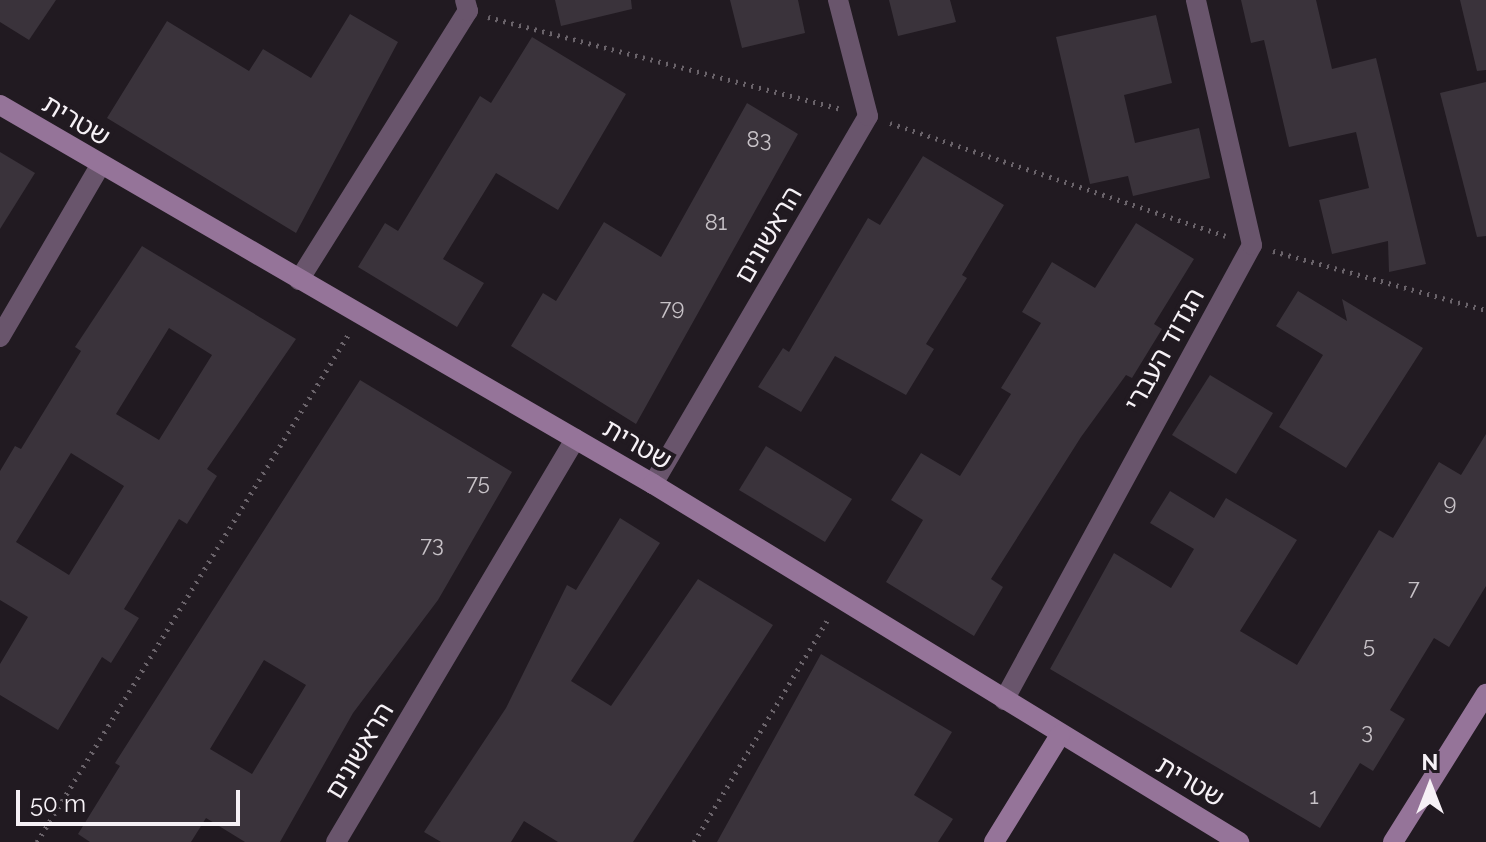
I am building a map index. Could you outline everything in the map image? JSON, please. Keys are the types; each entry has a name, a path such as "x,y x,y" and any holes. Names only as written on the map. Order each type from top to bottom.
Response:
{"street":[{"path":"838,0 868,116"},
{"path":"1196,0 1252,245"},
{"path":"299,280 467,6"},
{"name":"שטרית","path":"0,105 100,166 653,484 1239,842"},
{"name":"הראשונים","path":"653,484 868,116"},
{"path":"0,337 100,166"},
{"name":"הגדוד העברי","path":"1004,700 1252,245"},
{"name":"הראשונים","path":"336,842 575,439"},
{"path":"1393,842 1486,694"},
{"path":"994,842 1060,735"}],"path":[{"path":"467,6 868,116 1252,245 1486,310"},
{"path":"37,842 360,315"},
{"path":"694,842 840,599"}],"building":[{"path":"0,0 56,0 29,40 0,22"},
{"path":"555,0 631,0 632,9 561,26"},
{"path":"730,0 798,0 805,33 742,48"},
{"path":"889,0 950,0 956,22 898,36"},
{"path":"1241,0 1316,0 1332,69 1376,58 1426,264 1389,272 1388,241 1332,254 1319,200 1369,188 1356,132 1289,147 1264,40 1251,43"},
{"path":"1460,0 1486,0 1486,70 1477,71"},
{"path":"350,14 398,42 296,233 107,118 167,21 249,71 263,49 311,78"},
{"path":"1156,15 1172,83 1124,95 1135,143 1199,128 1210,178 1133,196 1128,176 1090,184 1056,37"},
{"path":"532,37 626,94 558,210 496,173 443,259 484,283 457,327 358,267 385,223 398,231 480,96 491,103"},
{"path":"1486,82 1486,236 1477,237 1440,93"},
{"path":"747,103 798,134 636,424 511,346 543,293 556,301 604,222 661,257"},
{"path":"0,152 35,173 0,229"},
{"path":"923,156 1004,205 962,275 967,278 926,344 934,349 906,395 835,356 801,412 758,387 783,348 789,352 868,218 880,225"},
{"path":"1136,223 1194,259 1154,324 1162,329 1132,378 1126,375 1081,437 991,579 1003,587 974,636 886,582 923,520 891,500 921,453 960,476 1011,394 1001,388 1041,323 1022,312 1052,262 1095,288"},
{"path":"142,246 296,339 207,469 217,476 187,524 179,519 124,609 139,618 111,663 102,657 58,730 0,695 0,664 28,617 0,600 0,471 15,446 21,449 81,351 75,347","holes":["169,328 212,355 159,440 116,414","71,453 124,486 69,575 16,542"]},
{"path":"1298,291 1347,321 1342,299 1423,348 1346,468 1279,427 1323,355 1276,326"},
{"path":"1210,375 1273,413 1236,474 1172,435"},
{"path":"360,380 512,472 438,600 353,713 280,842 245,842 206,818 191,842 90,842 78,834 120,766 115,763","holes":["264,660 306,685 252,774 210,749"]},
{"path":"1486,434 1486,586 1449,647 1434,638 1390,710 1405,719 1373,771 1360,763 1320,828 1050,669 1114,553 1171,588 1194,549 1150,523 1170,491 1214,518 1226,498 1297,540 1240,631 1297,665 1379,530 1393,538 1439,462 1461,475"},
{"path":"766,446 852,499 825,542 739,490"},
{"path":"620,518 660,543 571,681 611,706 698,579 773,625 633,842 558,842 524,821 511,842 441,842 424,832 506,708 567,585 576,590"},
{"path":"821,654 952,732 914,795 953,819 938,842 717,842"}]}
